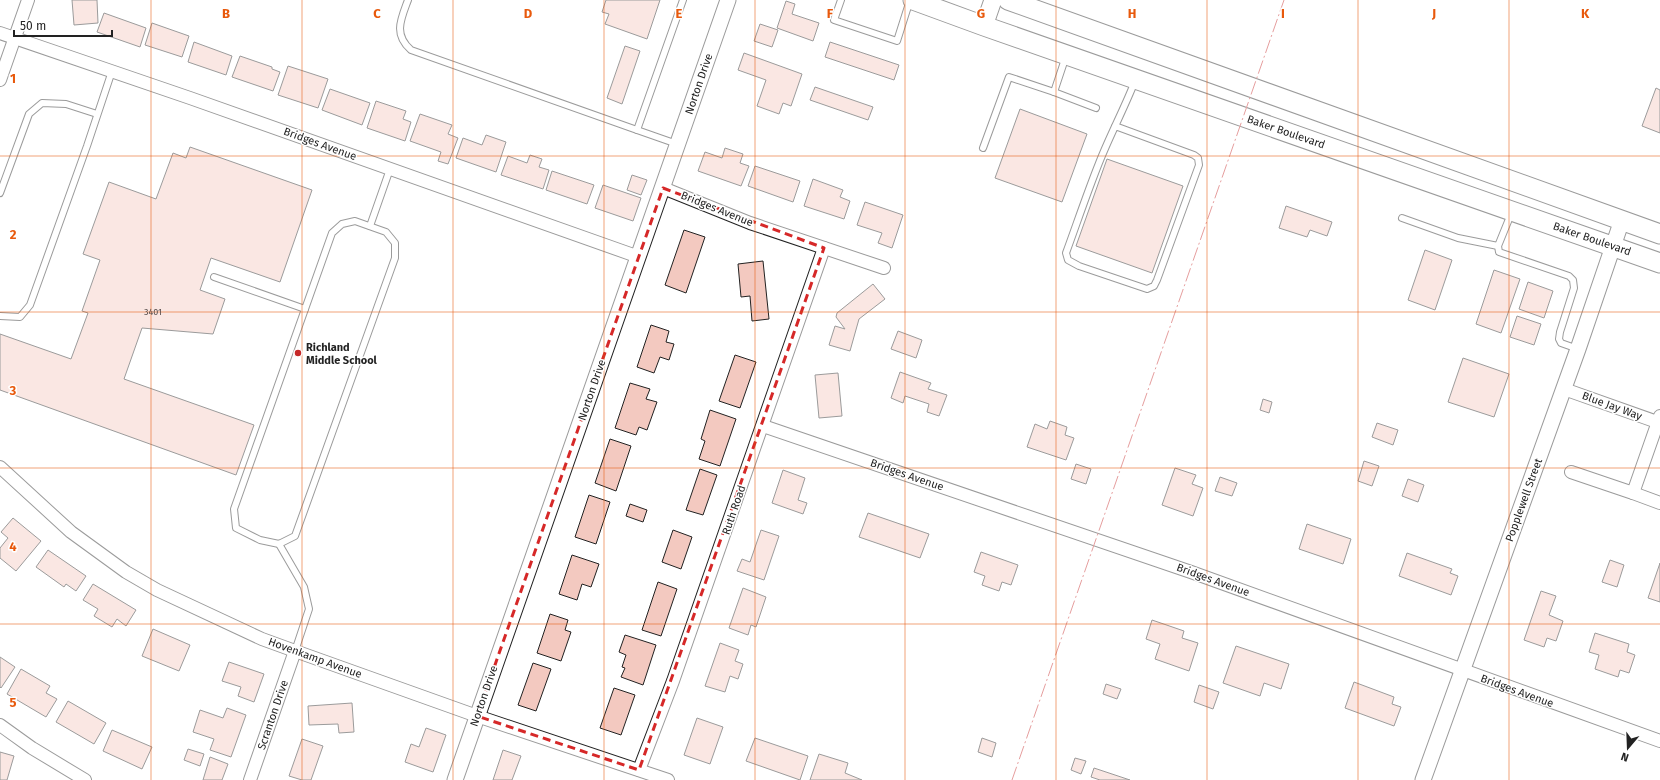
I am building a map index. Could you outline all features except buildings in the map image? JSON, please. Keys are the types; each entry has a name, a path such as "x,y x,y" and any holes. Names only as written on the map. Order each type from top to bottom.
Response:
{"main road":[{"name":"Baker Boulevard","path":"911,0 1513,210 1660,263"},
{"path":"984,26 993,0"},
{"path":"1008,0 1660,234"}],"street":[{"path":"0,80 28,0"},
{"name":"Norton Drive","path":"455,780 728,0"},
{"name":"Bridges Avenue","path":"0,33 639,257"},
{"name":"Bridges Avenue","path":"663,188 750,223 884,268"},
{"name":"Popplewell Street","path":"1423,780 1564,389 1622,220"},
{"name":"Ruth Road","path":"639,770 673,681 824,248"},
{"name":"Blue Jay Way","path":"1564,389 1659,420"},
{"path":"1633,493 1659,420"},
{"name":"Bridges Avenue","path":"763,426 1191,572 1660,741"},
{"name":"Hovenkamp Avenue","path":"0,467 71,532 126,572 156,590 262,638 295,651 477,716 666,780"},
{"path":"1571,472 1660,503"},
{"name":"Scranton Drive","path":"250,780 295,651"},
{"path":"0,724 32,748 85,780"}],"lane":[{"path":"408,0 402,17 400,32 404,44 411,50 678,145"},
{"path":"637,130 682,0"},
{"path":"841,0 834,20 896,41 911,0"},
{"path":"1054,92 1067,55"},
{"path":"0,316 20,317 30,305 112,72"},
{"path":"983,148 1009,77 1096,108"},
{"path":"1115,126 1194,155 1198,158 1199,165 1157,280 1154,286 1147,289 1079,266 1068,260 1066,253 1099,162 1135,79"},
{"path":"0,193 29,114 42,103 66,104 97,114"},
{"path":"370,226 390,169"},
{"path":"1513,210 1498,246 1499,252 1569,276 1573,280 1574,288 1559,339 1561,343 1578,349"},
{"path":"1402,218 1458,238 1498,246"},
{"path":"355,221 370,226 386,232 395,243 395,258 295,536 280,544 260,540 236,528 234,509 332,233 342,224 355,221"},
{"path":"214,277 305,309"},
{"path":"280,544 304,588 309,609 295,651"}],"highlighted area":[{"path":"663,188 824,248 639,770 477,716"}],"power":[{"path":"1012,780 1284,0"}],"place":[{"name":"Richland Middle School","path":"298,353"}]}
